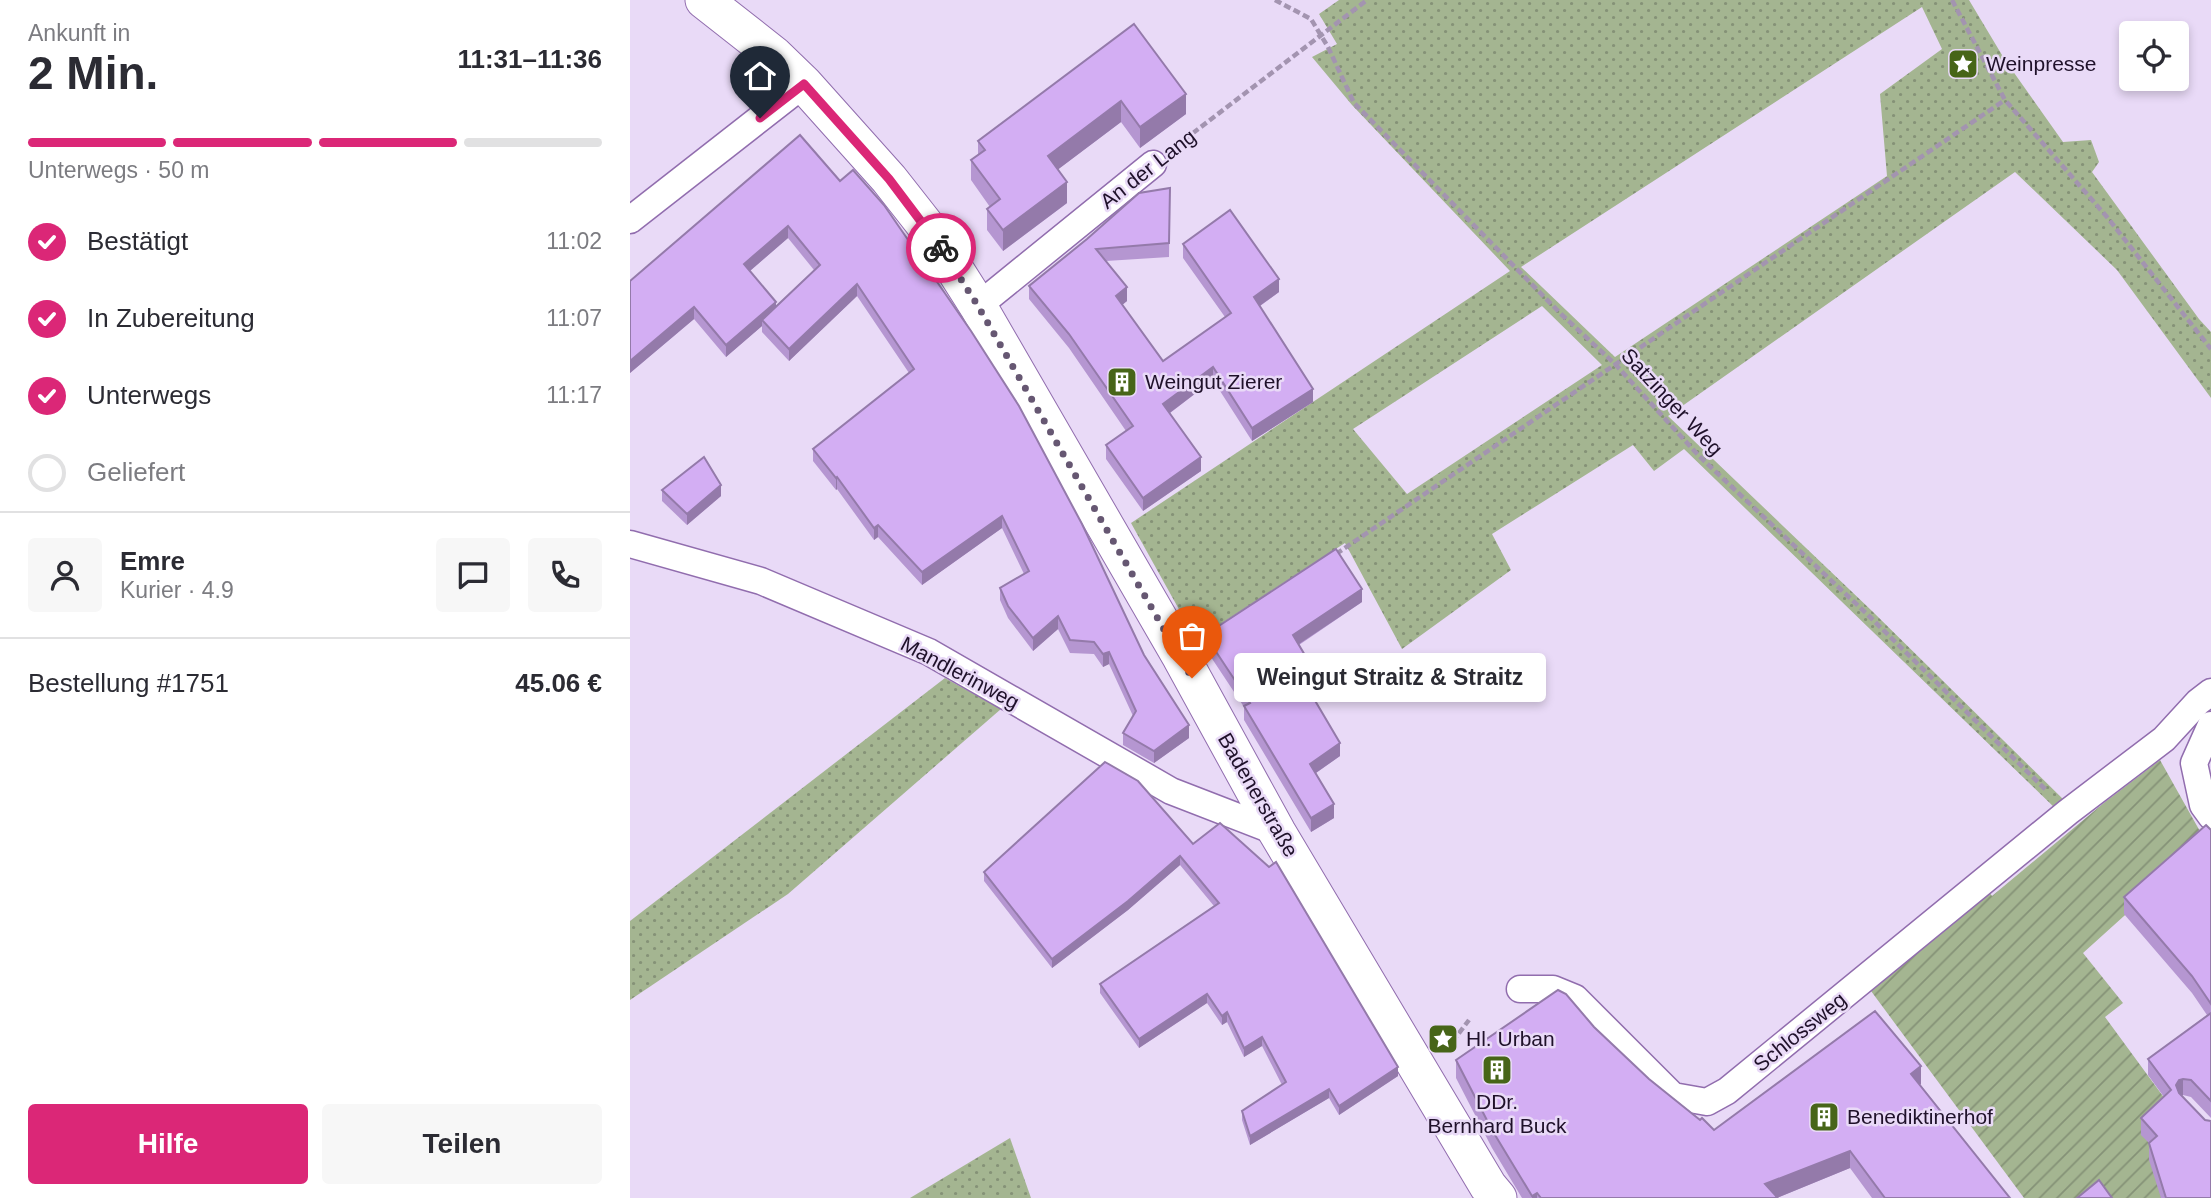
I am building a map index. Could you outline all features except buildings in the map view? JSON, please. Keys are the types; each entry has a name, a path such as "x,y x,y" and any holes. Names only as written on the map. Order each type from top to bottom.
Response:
{"main road":[{"name":"Badenerstraße","path":"704,0 774,55 804,84 880,169 933,235 978,306 1181,657 1277,831 1486,1194"}],"street":[{"path":"630,220 804,84"},
{"name":"An der Lang","path":"978,306 1153,164"},
{"name":"Mandlerinweg","path":"630,544 761,581 929,652 1171,791 1277,831"},
{"name":"Schlossweg","path":"1520,989 1553,989 1575,998 1673,1096 1707,1102 1727,1091 2068,812 2164,739 2198,702 2211,692"},
{"path":"2211,725 2194,763 2203,805 2211,816"}],"path":[{"name":"Satzinger Weg","path":"1275,0 1311,19 1354,103 1561,314 1615,364 1699,456 1869,616 2068,812"},
{"name":"An der Lang","path":"1153,164 1367,0"},
{"path":"1952,0 2005,100 2108,217 2211,349"},
{"path":"1331,557 2005,100"}],"green space":[{"path":"1339,0 1969,0 2005,60 2063,142 2091,140 2099,162 2092,172 2211,332 2211,398 2117,270 2015,172 1668,416 2069,805 2059,812 1684,449 1654,471 1633,445 1492,534 1511,570 1402,649 1345,543 1196,640 1131,523 1510,271 1352,105 1312,57 1337,44 1319,14","holes":["1922,7 1942,49 1880,94 1887,176 1615,357 1521,267","1542,306 1602,365 1407,494 1353,429"]},
{"path":"945,678 1001,709 788,894 630,1000 630,921"},
{"path":"2160,760 2206,842 2083,953 2123,1003 2105,1017 2168,1103 2157,1152 2193,1198 2024,1198 1871,991 1989,892 1992,896"},
{"path":"1010,1138 1031,1198 910,1198"}],"way so far":[{"path":"941,248 978,306 1192,678"}],"place":[{"name":"Weinpresse","path":"1963,64"},
{"name":"Weingut Zierer","path":"1122,382"},
{"name":"Weingut Straitz & Straitz","path":"1192,678"},
{"name":"Hl. Urban","path":"1443,1039"},
{"name":"DDr. Bernhard Buck","path":"1497,1070"},
{"name":"Benediktinerhof","path":"1824,1117"}],"route":[{"path":"760,118 804,84 889,179 941,248"}]}
